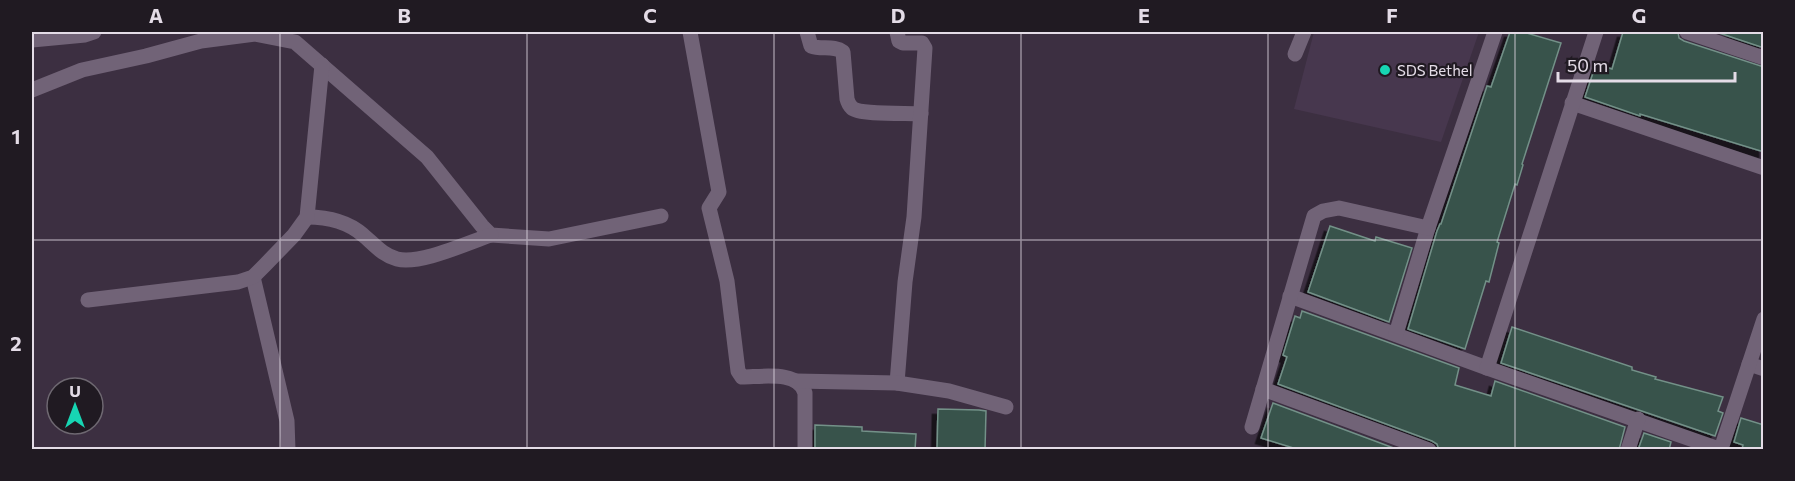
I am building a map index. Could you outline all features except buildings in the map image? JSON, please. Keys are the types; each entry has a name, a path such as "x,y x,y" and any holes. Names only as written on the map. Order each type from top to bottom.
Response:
{"street":[{"path":"32,40 85,35 94,32"},
{"path":"690,32 719,192 709,208 727,281 738,371 742,377 786,377 796,381 804,388 805,450"},
{"path":"807,32 810,46 837,49 843,52 849,106 864,112 921,114"},
{"path":"897,32 899,40 903,43 922,43 925,48 914,217 905,282 897,382"},
{"path":"1295,54 1304,32"},
{"path":"1396,334 1428,228 1495,32"},
{"path":"1487,368 1596,32"},
{"path":"1687,32 1764,58"},
{"path":"32,90 82,70 201,41 255,33 295,42 427,157 491,235"},
{"path":"88,300 238,282 253,277 294,235 307,217 322,65"},
{"path":"1572,103 1764,168"},
{"path":"1252,427 1314,216 1323,211 1339,208 1428,228"},
{"path":"307,217 342,221 362,234 379,251 397,259 419,259 491,235 549,239 661,216"},
{"path":"253,277 287,422 288,450"},
{"path":"1290,296 1487,368 1721,449 1756,366 1764,319"},
{"path":"796,381 897,382 949,391 1006,406"},
{"path":"1263,389 1429,450"},
{"path":"1628,450 1638,420"}],"shaded area":[{"name":"SDS Bethel","path":"1314,32 1479,32 1441,142 1294,109"}],"place":[{"name":"SDS Bethel","path":"1385,70"}]}
